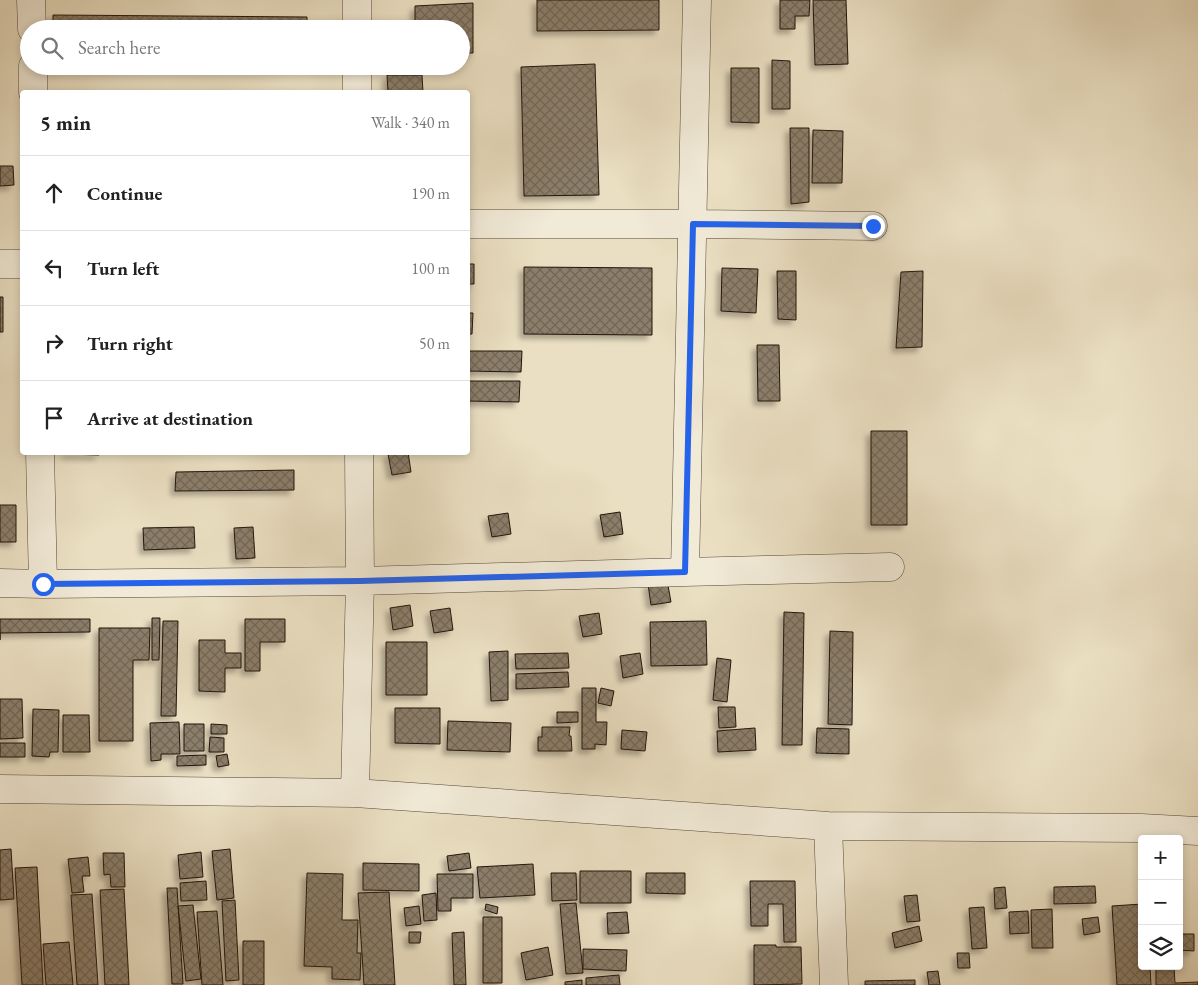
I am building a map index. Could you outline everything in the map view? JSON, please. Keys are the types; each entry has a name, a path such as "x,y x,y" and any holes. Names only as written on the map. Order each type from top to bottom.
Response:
{"street":[{"path":"31,0 32,20"},
{"path":"357,0 357,20"},
{"path":"685,572 697,0"},
{"path":"32,75 33,90"},
{"path":"357,75 357,90"},
{"path":"470,224 873,226"},
{"path":"0,264 20,264"},
{"path":"40,455 43,584"},
{"path":"355,793 360,581 359,455"},
{"path":"0,583 360,581 890,567"},
{"path":"0,790 355,793 828,826 1141,828 1198,831"},
{"path":"828,826 834,985"}],"building":[{"path":"537,0 659,0 659,30 537,31"},
{"path":"780,0 810,0 809,16 795,16 795,29 780,29"},
{"path":"813,0 846,0 848,64 815,65"},
{"path":"473,3 473,53 470,53 470,20 415,20 415,6"},
{"path":"53,15 307,17 307,20 53,20"},
{"path":"772,60 790,61 790,109 772,109"},
{"path":"595,64 599,195 524,196 521,67"},
{"path":"731,68 759,68 759,123 731,122"},
{"path":"387,75 422,75 423,90 388,90"},
{"path":"790,128 809,128 809,202 791,204"},
{"path":"813,130 843,131 842,183 812,183"},
{"path":"0,166 13,166 14,185 0,186"},
{"path":"470,264 474,264 474,284 470,284"},
{"path":"524,267 652,268 652,335 524,334"},
{"path":"722,268 758,269 756,313 721,311"},
{"path":"777,271 796,271 796,320 778,319"},
{"path":"923,271 922,347 896,348 901,272"},
{"path":"0,297 3,297 3,332 0,332"},
{"path":"470,313 473,313 472,334 470,334"},
{"path":"757,345 779,345 780,401 758,401"},
{"path":"470,351 522,351 521,372 470,371"},
{"path":"470,381 520,381 519,402 470,401"},
{"path":"871,431 907,431 907,525 871,525"},
{"path":"388,455 408,455 411,472 392,475"},
{"path":"294,470 294,490 175,491 176,472"},
{"path":"0,505 16,505 16,542 0,542"},
{"path":"620,512 623,534 604,537 600,515"},
{"path":"508,513 511,534 492,537 488,516"},
{"path":"194,527 195,548 144,550 143,528"},
{"path":"253,527 255,558 236,559 234,528"},
{"path":"667,580 671,602 651,605 648,584"},
{"path":"410,605 413,626 393,630 390,608"},
{"path":"450,608 453,630 434,633 430,611"},
{"path":"784,612 804,613 802,745 782,745"},
{"path":"599,613 602,634 583,637 579,616"},
{"path":"152,618 160,618 159,660 152,660"},
{"path":"0,619 90,619 90,632 0,633"},
{"path":"245,619 285,619 285,642 260,642 260,671 245,671"},
{"path":"163,621 178,621 176,716 161,716"},
{"path":"706,621 707,665 651,666 650,622"},
{"path":"99,628 150,628 149,660 133,660 133,741 99,741"},
{"path":"830,631 853,632 852,725 828,724"},
{"path":"199,640 225,640 225,653 241,653 241,668 225,668 225,692 199,691"},
{"path":"386,642 427,642 427,695 386,695"},
{"path":"508,651 508,700 491,701 489,652"},
{"path":"568,653 569,668 516,669 515,654"},
{"path":"640,653 643,674 623,678 620,656"},
{"path":"717,658 731,660 727,702 713,700"},
{"path":"568,672 569,687 516,689 516,674"},
{"path":"582,688 596,688 596,722 607,722 606,745 595,744 595,749 582,749"},
{"path":"601,688 614,691 611,706 598,703"},
{"path":"0,699 22,699 23,738 0,739"},
{"path":"718,707 735,707 736,727 719,728"},
{"path":"395,708 440,708 440,744 395,743"},
{"path":"33,709 59,710 58,752 50,752 49,757 32,756"},
{"path":"557,712 578,712 578,722 557,723"},
{"path":"63,715 89,715 90,752 63,752"},
{"path":"448,721 511,723 510,752 447,750"},
{"path":"179,722 180,754 161,754 161,760 151,761 150,723"},
{"path":"184,724 204,724 204,751 184,751"},
{"path":"211,724 227,725 227,734 211,734"},
{"path":"542,727 570,727 569,736 571,736 572,751 538,751 538,737 542,737"},
{"path":"755,728 756,750 718,752 717,731"},
{"path":"817,728 849,729 849,754 816,753"},
{"path":"622,730 647,732 645,751 621,749"},
{"path":"210,737 224,738 224,752 209,752"},
{"path":"0,743 25,743 25,757 0,757"},
{"path":"227,754 229,765 218,767 216,756"},
{"path":"206,755 206,765 177,766 177,756"},
{"path":"11,849 14,899 0,900 0,850"},
{"path":"230,849 234,898 217,900 212,851"},
{"path":"201,852 203,877 180,879 178,855"},
{"path":"103,853 124,853 125,887 111,887 110,874 104,875"},
{"path":"469,853 471,868 449,871 447,856"},
{"path":"88,857 90,876 82,876 84,892 72,893 68,859"},
{"path":"363,863 419,864 419,891 363,890"},
{"path":"533,864 535,895 480,898 477,867"},
{"path":"37,867 43,985 22,985 15,868"},
{"path":"580,871 631,871 631,903 580,903"},
{"path":"307,873 343,874 342,920 358,920 357,953 361,953 360,980 332,979 332,967 304,966"},
{"path":"551,873 576,873 577,900 552,901"},
{"path":"646,873 685,873 685,894 646,893"},
{"path":"437,874 473,874 473,898 451,898 451,911 438,911"},
{"path":"206,881 207,900 181,901 180,883"},
{"path":"750,881 795,881 796,942 784,942 783,904 768,904 768,926 751,926"},
{"path":"1095,886 1096,903 1054,904 1054,887"},
{"path":"1005,887 1007,908 995,909 994,888"},
{"path":"167,888 177,888 183,984 172,984"},
{"path":"124,889 129,985 105,985 100,890"},
{"path":"389,892 395,985 364,985 358,893"},
{"path":"436,893 437,920 424,921 422,895"},
{"path":"92,894 98,985 77,985 71,895"},
{"path":"917,895 920,921 907,922 904,896"},
{"path":"235,900 239,980 226,981 222,901"},
{"path":"576,903 583,973 566,974 560,904"},
{"path":"486,904 498,907 497,914 485,910"},
{"path":"1138,904 1138,970 1150,970 1151,985 1117,985 1112,906"},
{"path":"193,905 201,979 186,981 178,906"},
{"path":"419,906 421,924 406,926 404,908"},
{"path":"984,907 987,948 972,949 969,908"},
{"path":"1052,909 1053,948 1032,948 1031,910"},
{"path":"217,911 223,985 202,985 197,912"},
{"path":"1028,911 1029,933 1010,934 1009,912"},
{"path":"627,912 629,933 608,934 607,913"},
{"path":"483,917 502,917 502,983 483,983"},
{"path":"1098,917 1100,932 1084,935 1082,919"},
{"path":"919,926 922,941 895,948 892,933"},
{"path":"409,932 421,932 420,943 409,943"},
{"path":"464,932 466,985 454,985 452,933"},
{"path":"1183,934 1194,934 1194,951 1183,950"},
{"path":"243,941 264,941 264,985 243,985"},
{"path":"69,942 73,985 46,985 43,944"},
{"path":"754,945 801,947 802,984 754,985"},
{"path":"548,947 553,975 526,980 521,953"},
{"path":"583,949 627,950 626,971 583,969"},
{"path":"957,953 969,953 970,968 958,968"},
{"path":"1156,970 1174,970 1175,983 1198,982 1198,985 1156,985"},
{"path":"938,971 940,985 929,985 927,972"},
{"path":"619,975 620,985 586,985 586,978"},
{"path":"582,980 582,985 565,985 565,982"},
{"path":"915,980 915,985 865,985 865,981"}],"route":[{"path":"43,584 360,581 685,572 693,224 873,226"}]}
